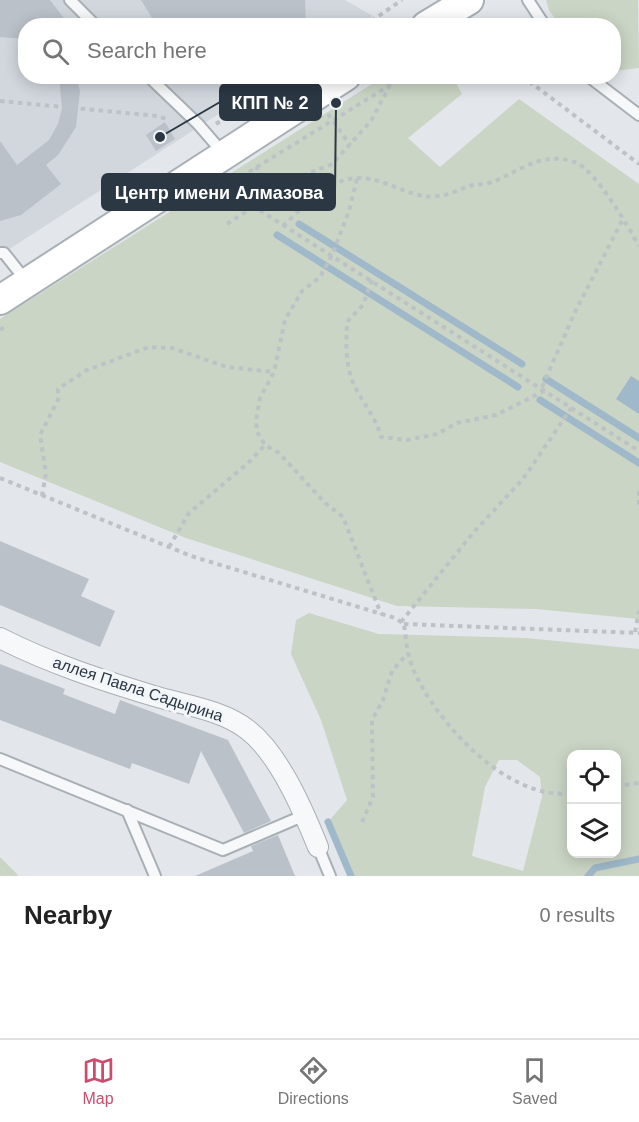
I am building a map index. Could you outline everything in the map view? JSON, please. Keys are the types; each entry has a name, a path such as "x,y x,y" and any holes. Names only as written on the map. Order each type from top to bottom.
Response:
{"street":[{"path":"439,18 469,0"},
{"path":"5,311 27,282 333,84"},
{"name":"аллея Павла Садырина","path":"0,638 31,654 106,681 225,717 248,729 267,748 305,815 318,847"}],"lane":[{"path":"70,0 88,18"},
{"path":"528,0 539,18"},
{"path":"156,84 224,154"},
{"path":"598,84 639,115"},
{"path":"0,253 4,253 27,282"},
{"path":"0,759 224,850 305,815"},
{"path":"127,810 155,876"},
{"path":"318,847 330,876"}],"path":[{"path":"376,18 402,0"},
{"path":"204,132 276,84"},
{"path":"216,192 392,84"},
{"path":"533,84 639,164"},
{"path":"228,224 297,178 332,164 371,121 389,86"},
{"path":"0,101 167,119"},
{"path":"332,121 350,145"},
{"path":"283,226 304,206 334,184 357,179 376,179 424,196 437,197 472,185 493,183 521,165 539,161 575,162 590,171 639,246"},
{"path":"253,206 257,167"},
{"path":"357,179 349,211 332,255 320,277 302,291 285,320 274,372 256,409 257,432 265,445 279,453 325,503 343,518 381,614"},
{"path":"226,186 283,226 372,280 639,451"},
{"path":"372,280 363,305 347,322 347,363 356,387 377,424 381,437 407,440 437,434 458,423 496,415 544,389 575,312 622,221"},
{"path":"0,330 5,311"},
{"path":"42,496 46,472 40,435 58,400 58,389 87,370 149,347 172,348 227,368 274,372"},
{"path":"567,793 548,793 526,787 467,747 428,694 414,670 403,623 473,533 523,479 572,407"},
{"path":"168,547 189,513 248,464 265,445"},
{"path":"0,478 168,547 403,623 637,632 639,611"},
{"path":"639,491 639,506"},
{"path":"362,822 373,797 372,720 383,700 392,671 408,652"},
{"path":"621,785 639,783"}],"shaded area":[{"path":"0,0 345,0 373,16 370,18 18,18 18,84 265,84 0,255"}],"green space":[{"path":"546,0 638,0 639,68 621,70 621,18 554,18"},
{"path":"372,84 457,84 462,94 408,138 440,167 519,99 639,184 639,619 536,609 397,606 186,538 0,462 0,319"},
{"path":"309,613 379,634 526,638 639,649 639,876 351,876 328,822 347,800 321,720 291,654 296,620","holes":["499,760 517,760 540,777 542,797 523,871 472,856 485,787"]},
{"path":"0,857 17,874 18,876 0,876"}],"water":[{"path":"631,376 639,381 639,414 616,399"}],"building":[{"path":"0,0 50,0 64,18 18,18 18,38 0,37"},
{"path":"141,0 305,0 306,18 152,18"},
{"path":"60,84 78,84 80,91 76,127 58,155 46,165 61,184 21,215 0,221 0,141 17,165 49,140 58,124 62,108"},
{"path":"165,122 175,139 156,151 146,135"},
{"path":"0,541 89,579 81,596 115,611 100,647 0,605"},
{"path":"0,664 65,689 63,694 115,714 120,700 228,740 271,821 244,833 201,751 189,784 132,763 130,769 0,720"},
{"path":"278,835 295,876 195,876 253,851 251,846"}],"waterway":[{"path":"299,224 522,364"},
{"path":"277,235 518,387"},
{"path":"546,379 639,438"},
{"path":"540,400 639,463"},
{"path":"328,822 351,876"},
{"path":"588,876 595,868 639,859"}],"place":[{"name":"Центр имени Алмазова","path":"336,103"},
{"name":"КПП № 2","path":"160,137"}]}
